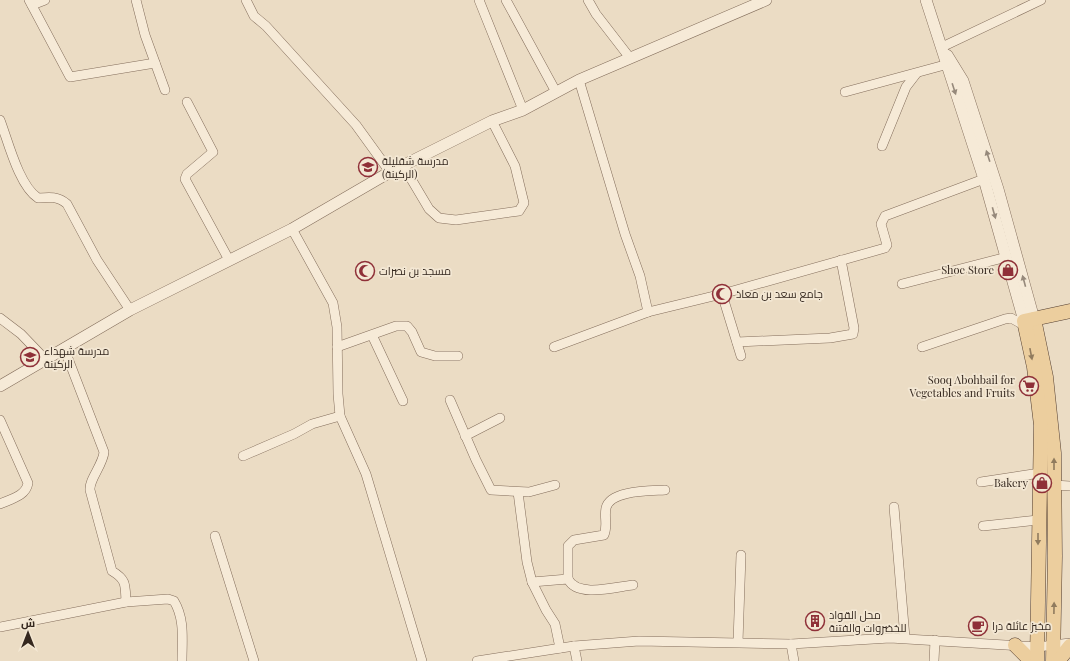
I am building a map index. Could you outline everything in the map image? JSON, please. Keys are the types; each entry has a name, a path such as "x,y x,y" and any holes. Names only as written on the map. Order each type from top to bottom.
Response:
{"main road":[{"path":"1030,326 1070,311"},
{"path":"1030,326 1070,320"},
{"path":"1030,326 1042,440 1038,520 1037,654"},
{"path":"1030,326 1049,400 1054,453 1053,661"},
{"path":"1015,645 1031,661"},
{"path":"1058,661 1070,645"}],"street":[{"path":"45,0 30,3 70,77 155,63"},
{"path":"136,0 155,63 165,90"},
{"path":"246,0 254,16 266,26 356,125 390,172"},
{"path":"479,0 523,110"},
{"path":"506,0 556,92"},
{"path":"588,0 596,14 630,58"},
{"path":"0,386 130,310 292,229 390,172 404,167 492,121 523,110 579,80 744,5 766,0"},
{"path":"926,0 943,49 950,63 963,81 998,190 1030,326"},
{"path":"943,49 1041,0"},
{"path":"845,92 916,74 950,63"},
{"path":"950,63 1007,257 1030,326"},
{"path":"882,146 906,87 916,74"},
{"path":"579,80 625,234 640,276 648,312"},
{"path":"187,102 213,152 187,174 185,179 230,260"},
{"path":"0,120 14,158 30,190 38,198 50,196 59,198 67,204 97,260 130,310"},
{"path":"404,167 429,209 439,218 456,220 519,211 524,203 515,166 492,121"},
{"path":"554,347 648,312 722,294 886,248 887,245 882,224 885,216 984,179"},
{"path":"292,229 333,303 337,327 340,416 366,474 422,661"},
{"path":"902,284 1007,257"},
{"path":"737,342 830,338 853,334 854,328 840,260"},
{"path":"722,294 741,356"},
{"path":"0,318 21,334 45,359"},
{"path":"922,347 1005,319 1011,318 1030,326"},
{"path":"337,347 396,326 407,326 412,332 421,352 435,356 458,356"},
{"path":"372,335 402,401"},
{"path":"64,348 104,452 103,460 90,484 90,490 112,570 122,577 125,582 126,602"},
{"path":"450,400 489,487 495,491 518,492 545,489 555,485"},
{"path":"243,456 294,434 312,424 340,416"},
{"path":"465,436 500,418"},
{"path":"0,420 28,483 27,489 23,493 0,504"},
{"path":"981,482 1040,473"},
{"path":"1054,485 1070,486"},
{"path":"633,585 579,590 574,587 568,579 568,546 574,540 604,535 606,528 605,510 609,501 619,495 665,490"},
{"path":"518,492 527,562 532,582 555,624 560,648"},
{"path":"894,507 905,638"},
{"path":"983,526 1038,520"},
{"path":"215,536 254,661"},
{"path":"738,642 741,555"},
{"path":"532,582 568,579"},
{"path":"0,626 126,602 162,598 174,601 180,612 183,635 182,661"},
{"path":"477,661 574,646 639,640 791,644 905,638 1015,645 1037,654 1054,646 1070,645"},
{"path":"934,661 935,640"},
{"path":"791,644 794,661"},
{"path":"574,646 577,661"}],"place":[{"name":"مدرسة شقليلة (الركينة)","path":"368,167"},
{"name":"Shoe Store","path":"1008,270"},
{"name":"مسجد بن نصرات","path":"365,271"},
{"name":"جامع سعد بن معاذ","path":"722,294"},
{"name":"مدرسة شهداء الركينة","path":"30,357"},
{"name":"Sooq Abohbail for Vegetables and Fruits","path":"1029,386"},
{"name":"Bakery","path":"1042,483"},
{"name":"محل القواد للخضروات والفتنة","path":"815,621"},
{"name":"مخبز عائلة درا","path":"978,626"}]}
